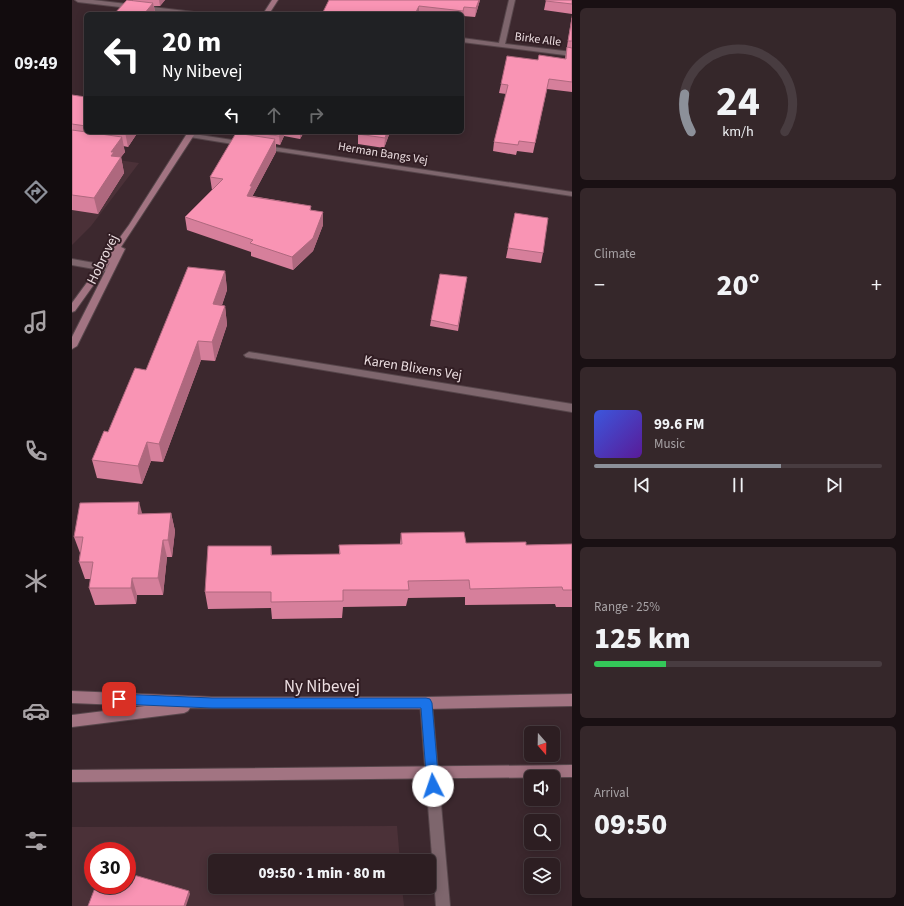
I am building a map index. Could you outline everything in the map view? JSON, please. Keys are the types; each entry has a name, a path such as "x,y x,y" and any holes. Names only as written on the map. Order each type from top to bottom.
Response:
{"main road":[{"path":"267,12 275,0"},
{"name":"Hobrovej","path":"72,309 106,268 191,134"},
{"name":"Hobrovej","path":"72,346 106,268"},
{"name":"Ny Nibevej","path":"72,697 212,703 426,703 572,700"},
{"path":"72,721 212,703"},
{"path":"72,776 572,771"}],"street":[{"path":"78,0 177,12"},
{"name":"Birke Alle","path":"502,45 512,0"},
{"name":"Birke Alle","path":"464,40 572,54"},
{"name":"Herman Bangs Vej","path":"191,134 572,194"},
{"path":"72,262 106,268"},
{"name":"Karen Blixens Vej","path":"249,355 572,408"},
{"path":"426,703 443,906"}],"shaded area":[{"path":"83,155 139,163 91,226 72,245 72,169"},
{"path":"397,826 399,854 208,854 208,894 403,894 404,906 72,906 72,827"}],"building":[{"path":"127,0 153,3 146,12 116,12"},
{"path":"329,0 479,0 476,8 464,7 463,11 419,6 416,12 323,12"},
{"path":"572,0 572,4 546,1"},
{"path":"572,18 572,41 568,41"},
{"path":"567,47 572,48 572,82 549,79 535,143 519,141 518,145 494,142 508,85 501,84 507,56 538,60 539,55 566,59"},
{"path":"72,95 84,97 84,126 72,124"},
{"path":"72,130 84,132 84,134 101,134 122,137 111,152 114,152 111,156 121,157 94,198 72,195"},
{"path":"235,134 275,139 250,186 252,186 247,196 311,206 310,210 323,212 313,238 292,257 250,243 253,240 185,217 223,179 210,177"},
{"path":"264,134 280,134 279,136"},
{"path":"358,134 386,134 385,138"},
{"path":"515,213 548,218 543,253 508,248"},
{"path":"188,267 225,271 213,304 225,306 212,342 198,341 159,444 147,442 138,466 92,460 104,431 108,432 135,368 146,370"},
{"path":"440,274 467,277 458,326 431,320"},
{"path":"139,502 138,514 171,513 168,540 163,540 158,578 132,578 131,588 89,588 93,562 79,562 83,537 74,537 80,503"},
{"path":"464,532 466,543 526,542 526,545 572,544 572,590 563,590 562,587 470,589 469,580 408,581 409,590 343,590 343,601 271,602 271,592 205,592 208,546 271,546 271,555 340,554 339,545 402,544 401,533"},
{"path":"136,876 189,891 184,906 88,906 93,894 136,894"}],"route":[{"path":"119,699 212,703 426,703 433,786"}]}
